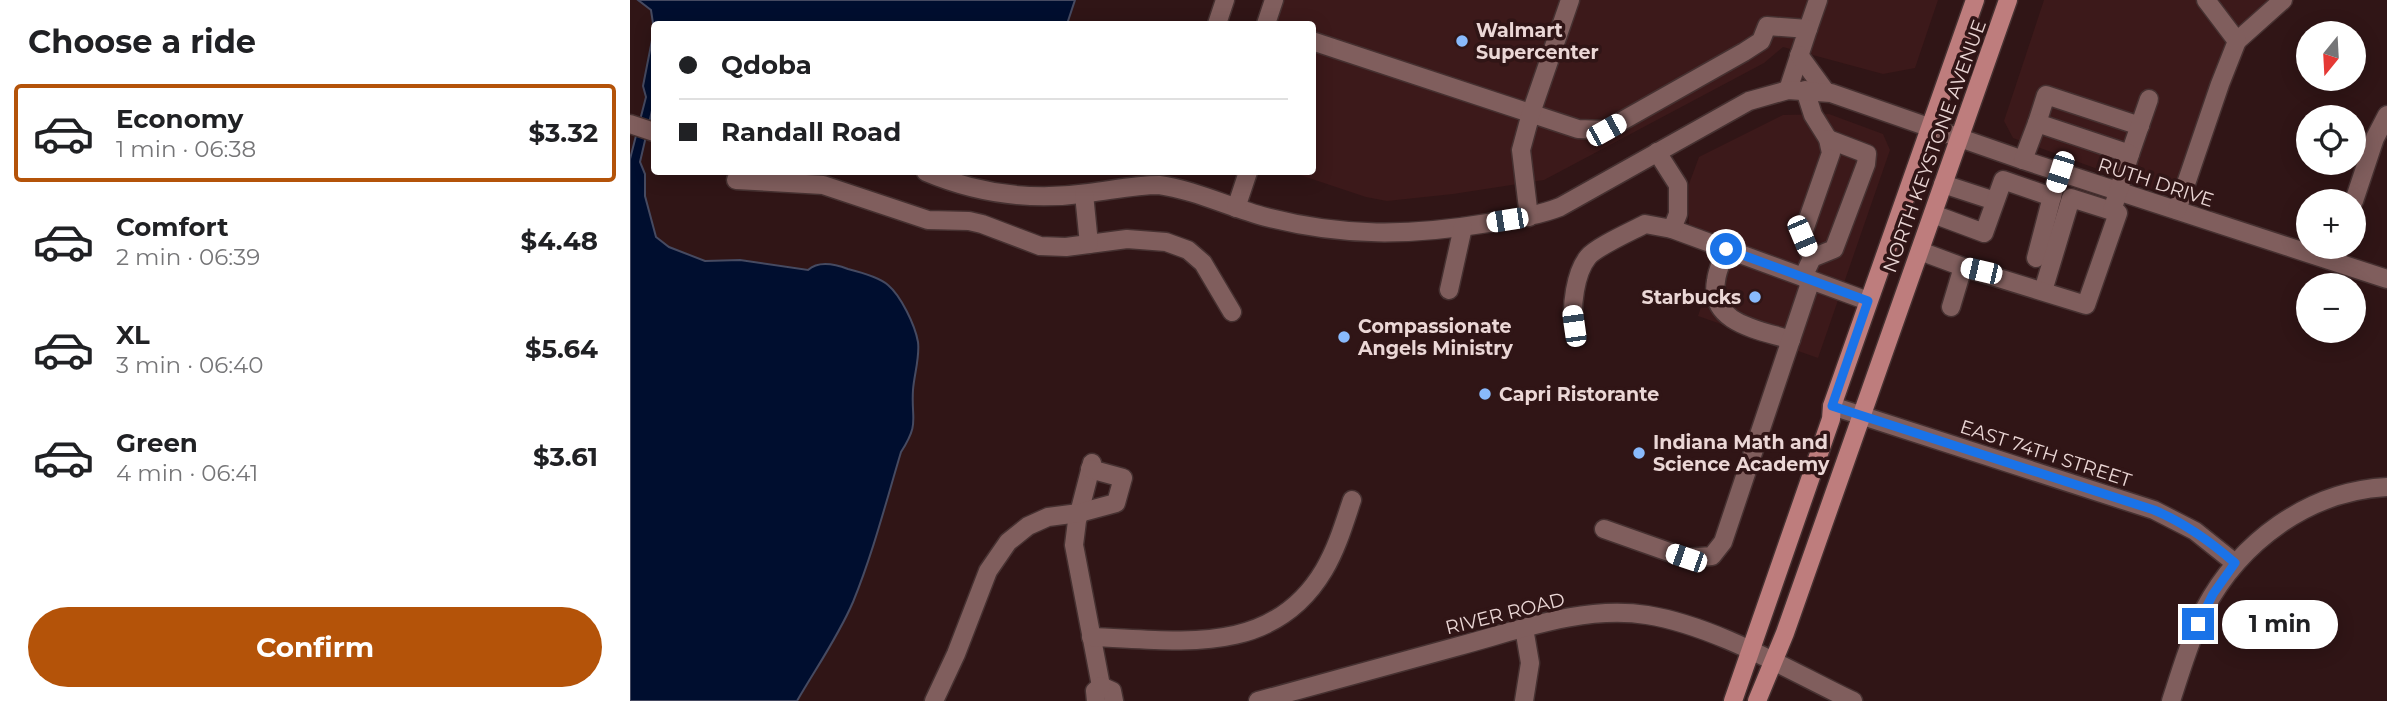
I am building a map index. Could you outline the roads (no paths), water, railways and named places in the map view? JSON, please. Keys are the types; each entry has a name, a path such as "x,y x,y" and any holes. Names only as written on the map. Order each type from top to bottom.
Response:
{"main road":[{"name":"NORTH KEYSTONE AVENUE","path":"1757,701 1761,656 1831,419 1832,406 1975,0"},
{"name":"NORTH KEYSTONE AVENUE","path":"1734,701 1761,656 1785,633 2008,0"}],"street":[{"path":"1218,21 1225,0"},
{"path":"1267,21 1274,0"},
{"path":"1529,217 1521,150 1570,0"},
{"path":"1604,530 1686,558 1712,556 1723,542 1791,340 1812,258 1802,236 1831,153 1828,139 1797,90 1799,55 1818,0"},
{"path":"2206,0 2237,41"},
{"path":"2177,210 2237,41 2283,0"},
{"path":"1316,42 1578,129 1606,130 1744,52 1761,40 1767,26 1808,29"},
{"path":"1799,55 1826,92"},
{"name":"RUTH DRIVE","path":"1159,178 1236,208 1301,226 1340,232 1404,233 1463,228 1529,217 1564,205 1749,101 1797,90 1826,92 2177,210 2296,243"},
{"path":"1933,214 1984,233 2003,180 2037,123 2046,95 2140,126"},
{"path":"2112,211 2149,99"},
{"path":"2358,189 2375,138 2387,116"},
{"path":"2037,123 2130,154"},
{"path":"630,124 651,131"},
{"path":"1812,258 1834,249 1866,164 1867,154 1828,139"},
{"path":"1657,152 1678,185 1678,214 1672,229"},
{"path":"2036,258 2060,172"},
{"path":"934,175 970,188 1002,194 1062,196 1145,185 1159,178"},
{"path":"1236,208 1247,175"},
{"path":"736,180 823,185 928,220 982,224 1040,246 1066,247 1144,239 1166,242 1188,250 1209,272 1232,313"},
{"path":"2003,180 2052,197"},
{"path":"1943,184 1995,201"},
{"path":"1089,193 1094,243"},
{"path":"1920,251 2086,305 2118,213 2071,198 2043,291"},
{"path":"1574,326 1572,308 1581,268 1589,255 1645,224 1672,229 1868,301"},
{"path":"1449,290 1463,228"},
{"path":"1726,249 1715,284 1719,307 1733,321 1791,340"},
{"name":"RUTH DRIVE","path":"2346,259 2387,279"},
{"path":"1951,307 1963,267"},
{"name":"EAST 74TH STREET","path":"1832,406 2154,510 2195,531 2235,563"},
{"path":"934,701 960,644 988,571 1001,550 1017,534 1039,520 1079,513 1116,503 1123,478 1091,466 1079,513 1075,552 1091,637 1098,693 1112,691 1114,701"},
{"path":"2171,701 2203,612 2235,563 2270,530 2297,512 2352,492 2387,487"},
{"path":"1091,637 1214,640 1250,632 1271,623 1301,600 1319,578 1337,543 1352,500"},
{"name":"RIVER ROAD","path":"1258,701 1524,628 1593,613 1637,613 1686,624 1761,656 1852,701"},
{"path":"1524,628 1530,663 1524,701"}],"water":[{"path":"638,0 1075,0 1068,21 653,21 651,10"},
{"path":"651,45 651,115 640,162 645,174 645,196 656,237 669,247 705,261 740,260 808,270 827,264 875,277 888,285 898,296 911,319 918,342 913,390 913,427 901,452 867,565 841,628 797,701 630,701 630,159 646,97 643,86"}],"place":[{"name":"Walmart Supercenter","path":"1462,41"},
{"name":"Starbucks","path":"1755,297"},
{"name":"Compassionate Angels Ministry","path":"1344,337"},
{"name":"Capri Ristorante","path":"1485,394"},
{"name":"Indiana Math and Science Academy","path":"1639,453"}]}
